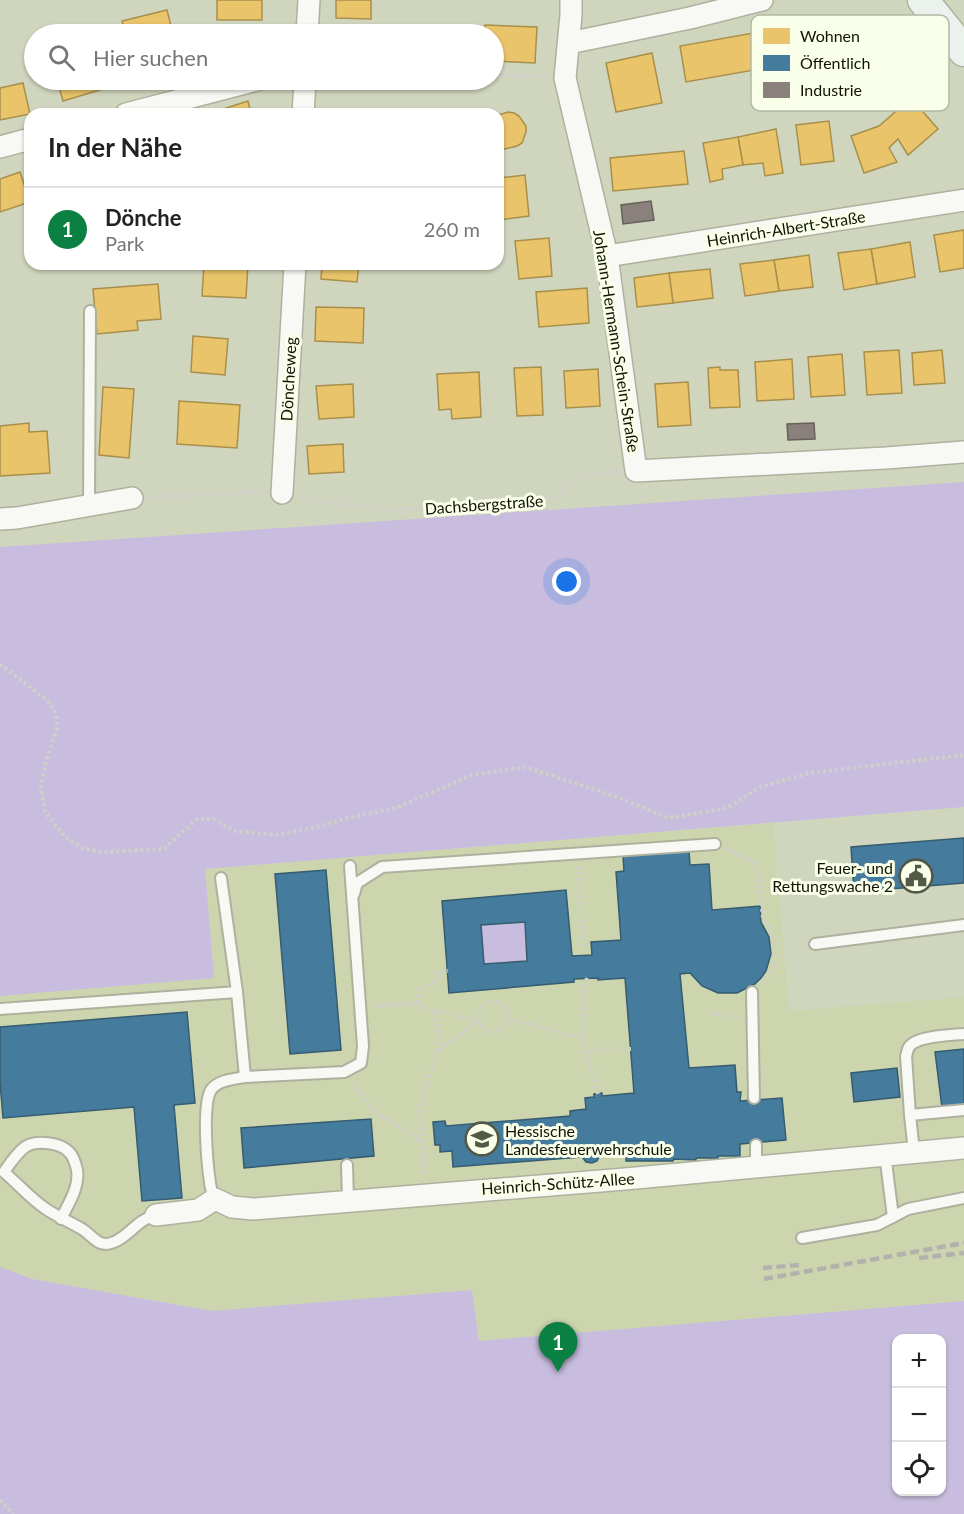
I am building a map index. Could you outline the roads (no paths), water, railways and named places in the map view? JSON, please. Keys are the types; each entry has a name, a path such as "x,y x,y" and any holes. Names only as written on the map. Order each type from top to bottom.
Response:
{"main road":[{"path":"923,0 935,15"},
{"path":"949,32 964,51"}],"street":[{"path":"308,24 309,0"},
{"name":"Johann-Hermann-Schein-Straße","path":"571,0 565,78 607,256 636,471 964,452"},
{"path":"569,43 690,18 762,0"},
{"path":"149,108 218,90"},
{"path":"303,108 304,90"},
{"path":"0,147 24,141"},
{"name":"Heinrich-Albert-Straße","path":"607,256 964,200"},
{"name":"Döncheweg","path":"282,493 295,270"},
{"path":"0,519 18,518 132,498"},
{"name":"Heinrich-Schütz-Allee","path":"215,1199 232,1207 253,1209 625,1179 756,1156 885,1154 964,1148"},
{"path":"156,1215 198,1210 215,1199"}],"lane":[{"path":"89,505 90,311"},
{"path":"353,897 357,883 382,867 715,844"},
{"path":"215,1199 210,1184 206,1116 207,1100 213,1088 227,1080 245,1077 345,1072 361,1063 363,1046 361,1006 350,866"},
{"path":"221,879 237,992 245,1077"},
{"path":"815,944 964,926"},
{"path":"0,1009 237,992"},
{"path":"752,992 754,1098"},
{"path":"914,1152 909,1115 906,1056 908,1049 910,1045 923,1039 964,1034"},
{"path":"909,1115 964,1110"},
{"path":"61,1219 75,1189 77,1168 69,1152 56,1145 41,1142 28,1145 2,1170 43,1207 61,1219 84,1230 96,1242 112,1243 140,1221 156,1215"},
{"path":"885,1154 893,1217"},
{"path":"347,1165 348,1200"},
{"path":"802,1238 877,1225 908,1209 964,1198"}],"railway":[{"path":"764,1279 964,1243"},
{"path":"919,1258 964,1253"},
{"path":"763,1268 799,1265"}],"place":[{"name":"Feuer- und Rettungswache 2","path":"916,876"},
{"name":"Hessische Landesfeuerwehrschule","path":"482,1139"},
{"name":"Dönche","path":"558,1372"}]}
